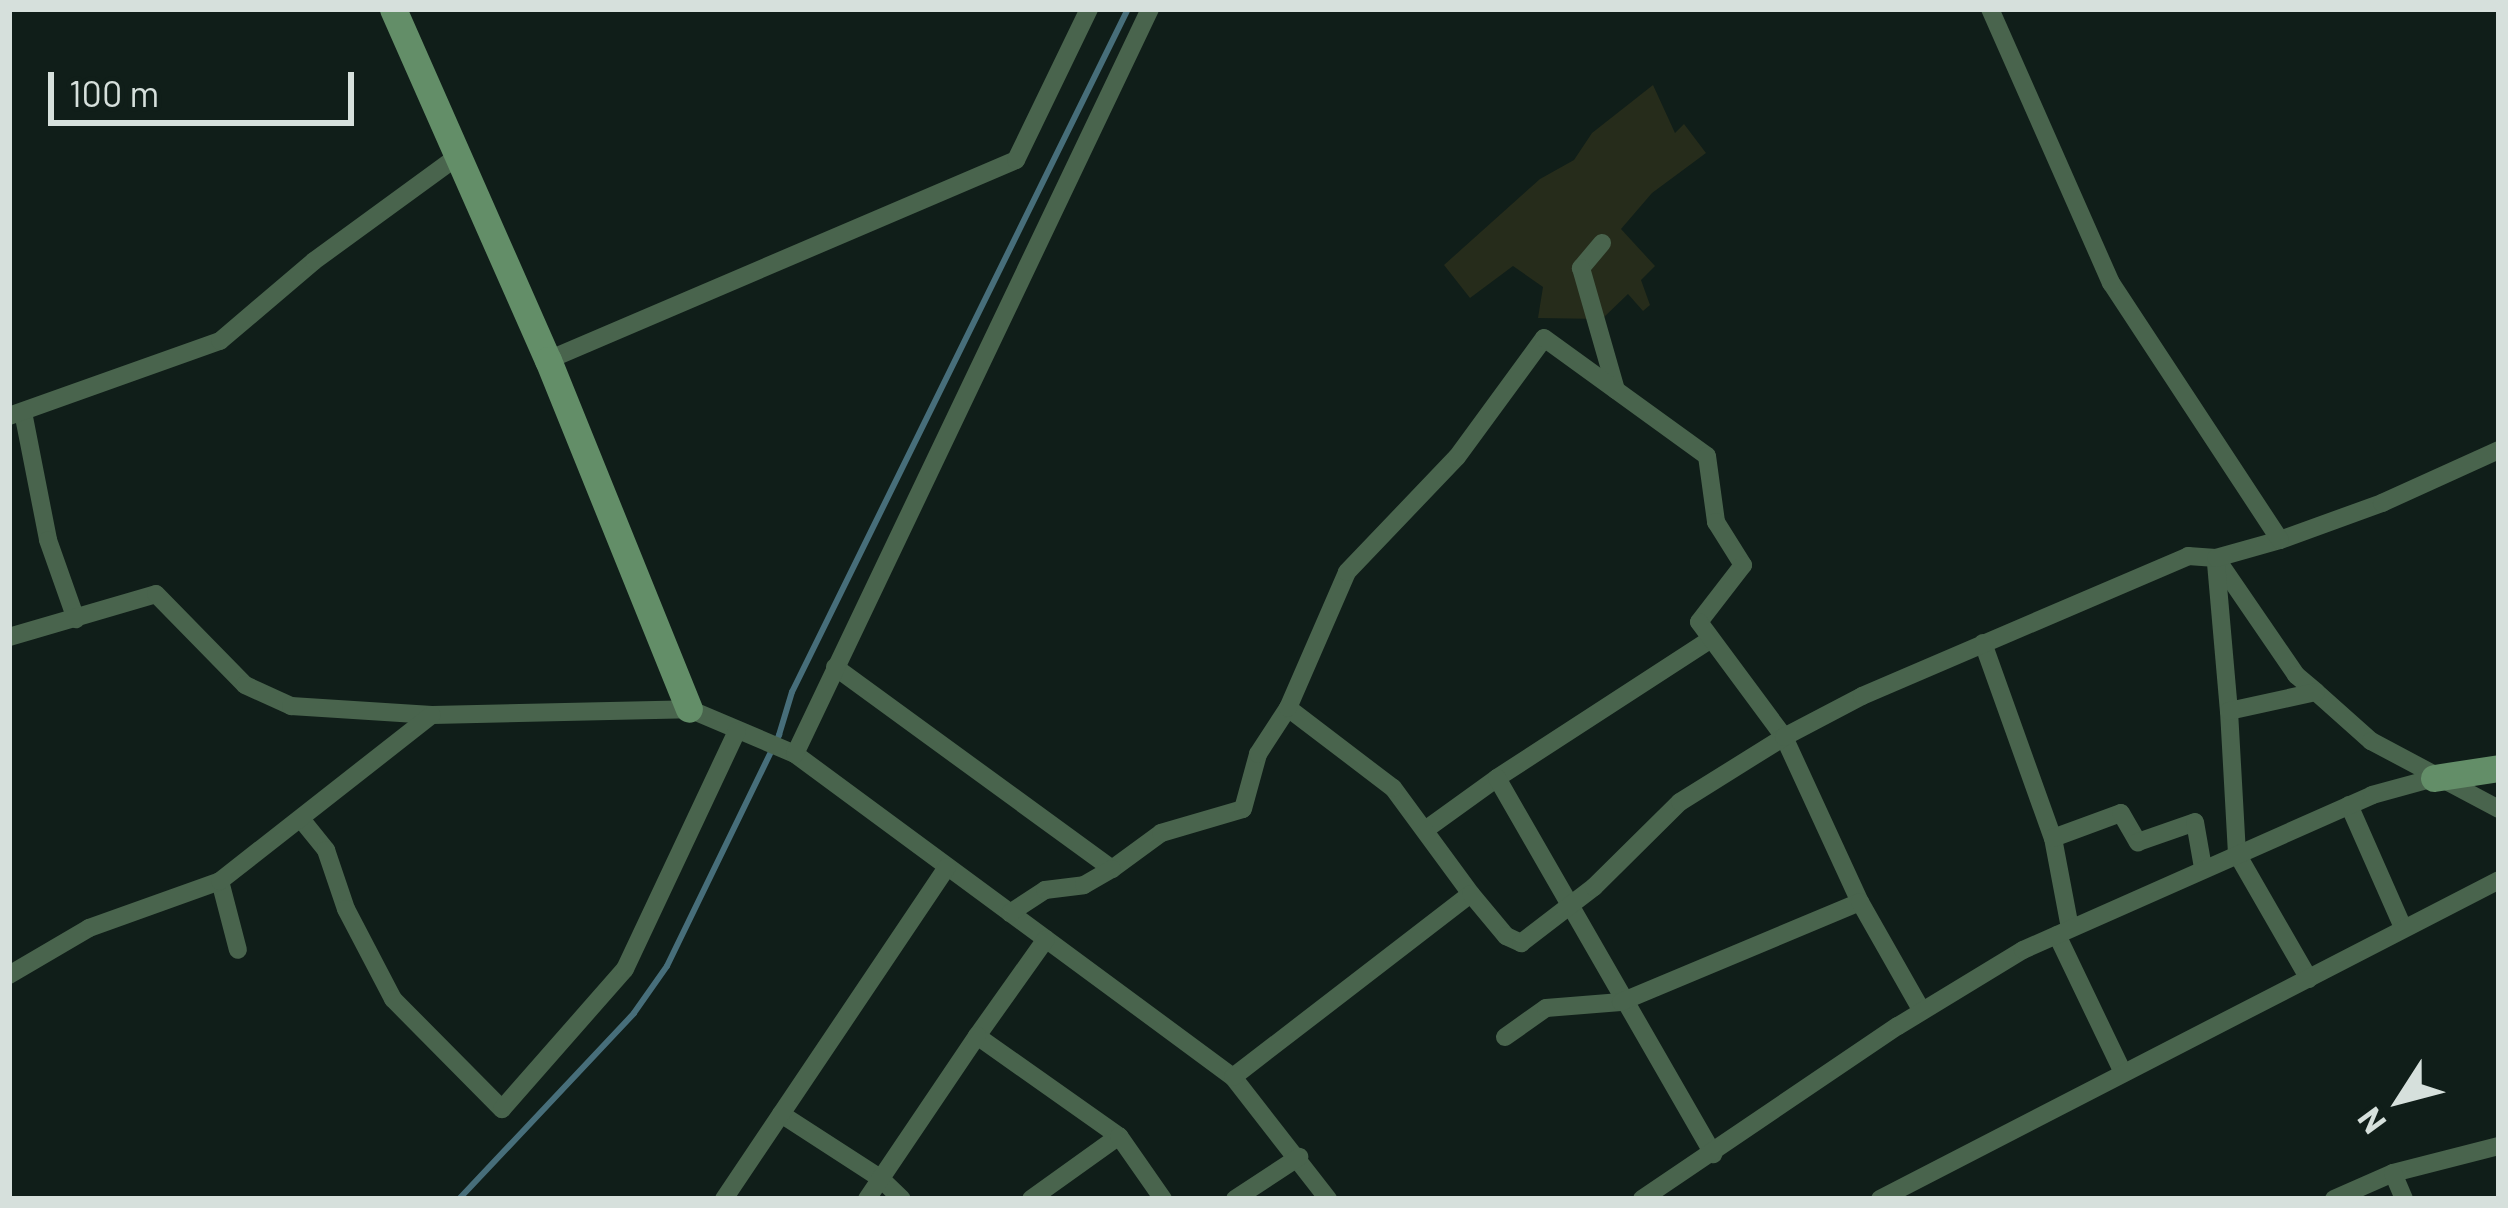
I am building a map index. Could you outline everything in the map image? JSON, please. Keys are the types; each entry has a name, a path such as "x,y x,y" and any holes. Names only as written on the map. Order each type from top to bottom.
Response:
{"street":[{"path":"393,9 548,360 689,709"},
{"path":"548,360 1016,160 1089,9"},
{"path":"795,754 1150,9"},
{"path":"1990,9 2111,283 2280,539"},
{"path":"76,619 47,540 16,414 220,341 314,261 458,156"},
{"path":"1602,243 1581,268 1616,390"},
{"path":"1010,913 1045,890 1084,885 1161,833 1243,809 1258,754 1288,708 1347,572 1457,457 1544,338 1707,456 1716,522 1743,565 1699,622 1784,737 1860,902 1922,1011"},
{"path":"1288,708 1393,788 1471,894 1506,936 1521,943 1569,908 1680,802 1784,737 1983,643 2188,556 2216,558 2280,539 2382,503 2499,450"},
{"path":"2216,558 2296,675 2371,741 2499,809"},
{"path":"2216,558 2237,854 2309,979"},
{"path":"9,637 156,593 245,685 291,706 432,715 689,709 795,754 1233,1077 1328,1199"},
{"path":"1425,830 1711,639"},
{"path":"1983,643 2053,838 2064,932 2123,1072"},
{"path":"835,667 1112,868"},
{"path":"2229,711 2316,692"},
{"path":"9,975 89,928 220,881 432,715"},
{"path":"302,819 326,850 346,909 393,999 502,1109 625,968 737,731"},
{"path":"1642,1199 1922,1011 2064,932 2349,805 2434,778 2499,768"},
{"path":"1497,778 1712,1154"},
{"path":"2349,805 2402,926"},
{"path":"2053,838 2122,813 2138,842 2195,822 2203,868"},
{"path":"724,1199 947,867"},
{"path":"1880,1199 2499,880"},
{"path":"220,881 238,950"},
{"path":"1233,1077 1471,894"},
{"path":"1505,1036 1546,1008 1621,1002 1860,902"},
{"path":"867,1199 1046,939"},
{"path":"977,1036 1119,1136 1163,1199"},
{"path":"781,1114 880,1178 902,1199"},
{"path":"1030,1199 1119,1136"},
{"path":"2334,1199 2393,1173 2499,1146"},
{"path":"1235,1199 1299,1157"},
{"path":"2393,1173 2404,1199"}],"green space":[{"path":"1653,85 1675,133 1684,124 1706,153 1652,193 1621,229 1655,266 1641,280 1650,305 1643,311 1628,294 1602,319 1538,318 1543,287 1513,266 1470,298 1444,265 1540,179 1574,160 1592,133"}],"waterway":[{"path":"459,1199 634,1013 667,966 779,735 792,692 1128,9"}]}
